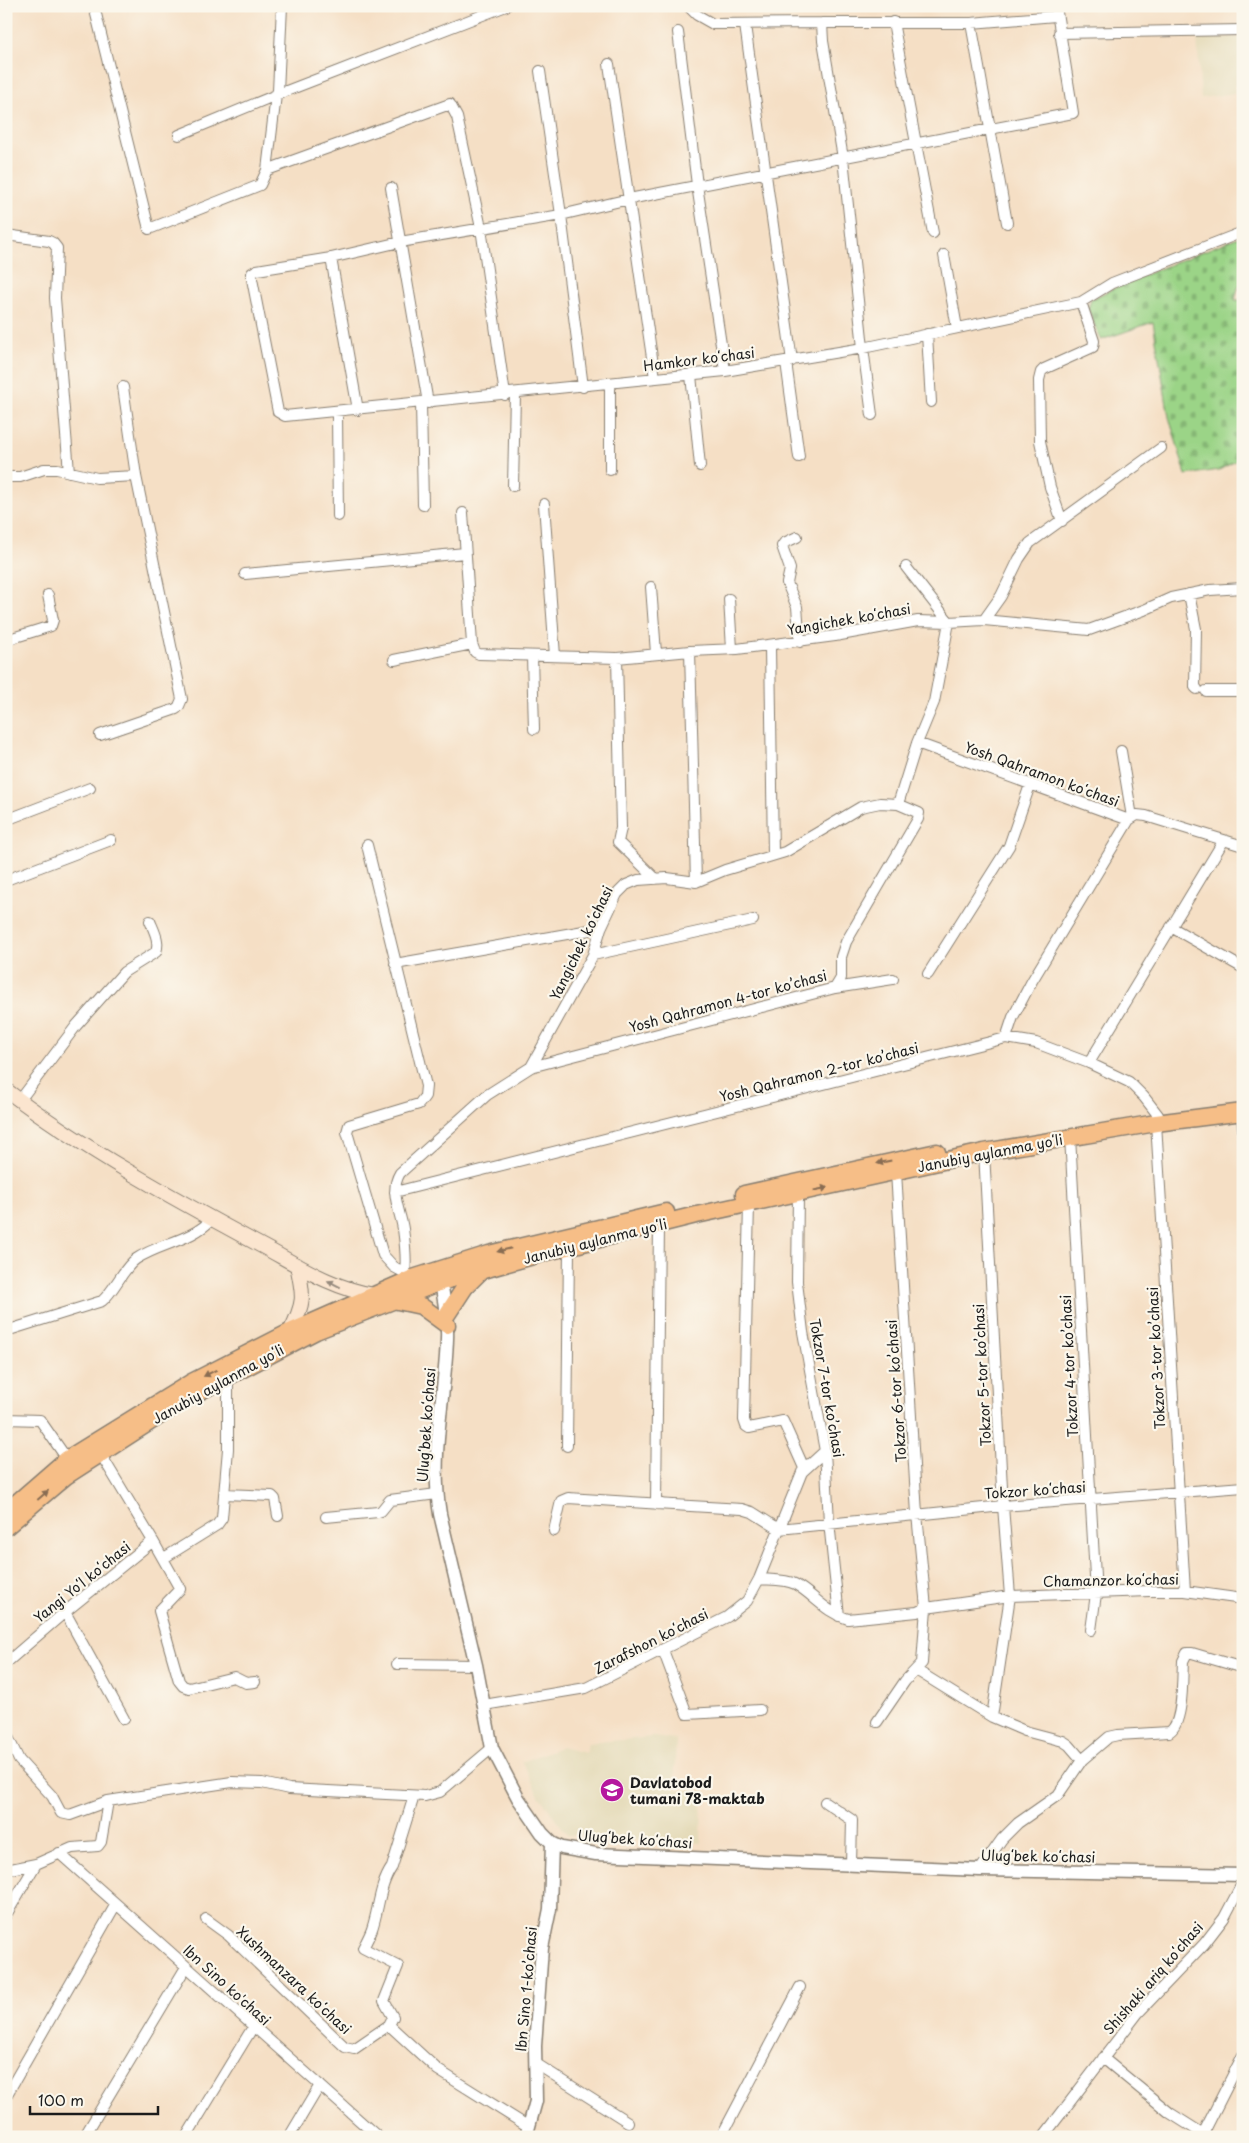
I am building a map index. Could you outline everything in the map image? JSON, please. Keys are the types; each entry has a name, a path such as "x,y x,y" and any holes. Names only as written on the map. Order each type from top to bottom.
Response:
{"highway":[{"name":"Janubiy aylanma yoʻli","path":"6,1512 67,1459 190,1383 290,1332 374,1295 409,1275 489,1254 842,1171 987,1142 1242,1108"},
{"name":"Janubiy aylanma yoʻli","path":"6,1527 66,1476 187,1398 316,1331 441,1282 483,1269 749,1204 984,1152 1157,1119"},
{"path":"393,1300 421,1306 447,1320 465,1287 483,1269"}],"main road":[{"path":"6,1090 77,1141 212,1219 344,1289 374,1295"},
{"path":"290,1332 299,1313 304,1294 297,1265"}],"street":[{"path":"94,6 149,229 260,184 267,170 278,91 282,6"},
{"path":"179,135 276,95 506,6"},
{"path":"358,410 331,258 400,242 561,215 698,185 1073,113 1056,11 971,23 893,22 745,25 714,24 696,15 688,6"},
{"path":"893,22 933,233"},
{"path":"822,23 823,41 842,158 872,415"},
{"path":"971,23 1007,223"},
{"path":"745,25 766,173 799,457"},
{"path":"1059,33 1243,30"},
{"path":"678,32 725,371"},
{"path":"609,64 655,378"},
{"path":"540,71 583,387"},
{"path":"267,170 450,104 457,117 481,228 510,394 513,486"},
{"path":"391,188 425,403 423,506"},
{"name":"Hamkor koʻchasi","path":"331,258 257,270 252,273 274,396 280,415 358,410 691,375 863,348 1081,302 1112,282 1243,232"},
{"path":"6,235 48,241 53,243 56,248 55,298 68,472"},
{"path":"944,255 957,328"},
{"path":"1062,521 1043,459 1040,441 1039,380 1044,369 1093,347 1094,341 1081,302"},
{"path":"927,334 931,402"},
{"path":"691,375 700,466"},
{"path":"610,383 610,470"},
{"path":"100,735 176,708 182,699 136,476 123,387"},
{"path":"337,412 338,516"},
{"path":"984,620 1001,596 1019,559 1030,543 1161,448"},
{"path":"6,477 20,477 44,469 97,478 136,476"},
{"path":"544,504 555,656"},
{"path":"394,660 472,644 463,513"},
{"path":"797,537 784,543 782,546 790,569 788,583 797,607 800,642"},
{"path":"245,574 465,553"},
{"path":"690,651 696,882 725,870 785,852 860,807 880,803 898,804 917,743 934,702 949,622 906,567"},
{"path":"651,587 656,653"},
{"name":"Yangichek koʻchasi","path":"472,644 475,652 479,654 618,658 656,653 770,646 918,621 984,620 1089,630 1171,598 1243,588"},
{"path":"1189,594 1196,629 1195,687 1202,690 1243,691"},
{"path":"6,640 51,626 53,620 48,595"},
{"path":"729,599 732,649"},
{"path":"770,646 773,855"},
{"path":"532,656 534,729"},
{"path":"618,658 620,828 618,842 656,879"},
{"name":"Yosh Qahramon koʻchasi","path":"917,743 1030,785 1130,818 1137,815 1146,816 1243,846"},
{"path":"1121,751 1130,818 1032,981 1013,1017 1006,1038 1036,1043 1089,1063 1129,1082 1144,1097 1157,1119"},
{"path":"928,974 1009,846 1030,785"},
{"path":"6,820 90,788"},
{"name":"Yosh Qahramon 4-tor koʼchasi","path":"531,1067 835,988 841,978 841,957 846,942 918,819 917,811 898,804"},
{"path":"6,880 111,840"},
{"path":"1089,1063 1224,840"},
{"path":"366,845 426,1086 425,1096 419,1104 349,1125 347,1132 383,1255 394,1267 409,1275"},
{"name":"Yangichek koʻchasi","path":"531,1067 593,955 601,928 620,889 638,880 667,878 696,882"},
{"path":"593,955 754,920"},
{"path":"20,1100 76,1026 124,972 156,952 158,946 157,938 150,921"},
{"path":"1172,927 1243,968"},
{"path":"395,964 601,928"},
{"path":"835,988 893,978"},
{"name":"Yosh Qahramon 2-tor koʼchasi","path":"395,1192 1006,1038"},
{"path":"409,1275 395,1192 395,1181 400,1173 486,1095 531,1067"},
{"path":"1242,1108 1243,1130"},
{"name":"Tokzor 3-tor koʼchasi","path":"1157,1119 1185,1591"},
{"name":"Tokzor 4-tor koʼchasi","path":"1070,1137 1089,1500 1096,1594 1091,1630"},
{"name":"Tokzor 5-tor koʼchasi","path":"984,1152 1003,1506 1010,1596"},
{"name":"Tokzor 6-tor koʼchasi","path":"896,1172 917,1514 926,1608"},
{"name":"Tokzor 7-tor koʼchasi","path":"798,1194 797,1282 803,1332 825,1450 839,1616"},
{"path":"749,1204 744,1420 749,1428 783,1420 804,1468 825,1450"},
{"path":"6,1331 102,1301 111,1294 136,1260 202,1230 212,1219"},
{"path":"656,1504 659,1225"},
{"path":"567,1446 569,1248"},
{"name":"Ulugʻbek koʻchasi","path":"441,1282 447,1320 437,1452 437,1494 476,1665 492,1748 518,1798 542,1833 552,1843 575,1852 596,1854 980,1870 1243,1875"},
{"path":"164,1558 220,1522 228,1448 228,1378"},
{"path":"6,1419 40,1420 67,1459"},
{"path":"100,1453 164,1558 180,1588 159,1611 179,1681 183,1686 189,1688 234,1677 246,1683 255,1682"},
{"name":"Zarafshon koʻchasi","path":"484,1705 586,1688 664,1650 738,1610 747,1601 759,1579 804,1468"},
{"name":"Tokzor koʻchasi","path":"830,1522 1003,1506 1243,1488"},
{"path":"224,1494 272,1496 275,1500 278,1516"},
{"path":"326,1517 378,1512 390,1500 437,1494"},
{"path":"554,1531 561,1501 568,1498 742,1509 752,1512 778,1529 830,1522"},
{"name":"Yangi Yoʻl koʻchasi","path":"6,1663 65,1612 153,1541"},
{"name":"Chamanzor koʻchasi","path":"759,1579 794,1583 818,1603 839,1616 856,1618 917,1612 926,1608 1010,1596 1185,1591 1243,1599"},
{"path":"992,1717 1010,1596"},
{"path":"877,1722 905,1681 922,1663 926,1608"},
{"path":"65,1612 124,1720"},
{"path":"664,1650 687,1714 760,1710"},
{"path":"980,1870 1002,1839 1018,1823 1058,1795 1082,1760 1109,1738 1118,1735 1169,1732 1174,1729 1179,1720 1183,1661 1188,1654 1192,1653 1243,1668"},
{"path":"397,1664 476,1665"},
{"path":"916,1670 992,1717 1025,1731 1063,1741 1070,1745 1082,1760"},
{"path":"6,1733 19,1760 52,1796 61,1813 70,1815 108,1801 247,1781 289,1789 425,1796 440,1792 492,1748"},
{"path":"414,1796 392,1867 384,1882 372,1929 363,1949 398,1966 384,2001 394,2017 389,2025 438,2070 528,2132"},
{"path":"6,1870 36,1864 72,1848 98,1846 101,1842 108,1801"},
{"path":"825,1802 852,1820 851,1864"},
{"name":"Ibn Sino 1-koʼchasi","path":"528,2132 536,2102 535,2063 542,1948 550,1909 552,1843"},
{"name":"Ibn Sino ko'chasi","path":"59,1853 378,2137"},
{"path":"6,1915 36,1864"},
{"name":"Shishaki ariq koʻchasi","path":"1043,2137 1138,2013 1204,1944 1224,1918 1243,1882"},
{"path":"6,2096 116,1904"},
{"name":"Xushmanzara koʻchasi","path":"206,1919 228,1935 301,2007 345,2047 354,2049 389,2025"},
{"path":"84,2137 186,1967"},
{"path":"721,2137 800,1987"},
{"path":"186,2137 253,2027"},
{"path":"1103,2058 1170,2113 1205,2135 1243,2055"},
{"path":"535,2063 628,2122"},
{"path":"289,2137 320,2085"}],"shaded area":[{"path":"1197,37 1243,37 1243,84 1234,85 1235,93 1201,98"},
{"name":"Davlatobod tumani 78-maktab","path":"654,1737 676,1740 674,1789 702,1791 701,1843 568,1835 539,1796 522,1762 560,1747 586,1753 588,1743"}],"green space":[{"path":"1243,235 1243,282 1238,288 1235,300 1243,300 1243,457 1219,470 1186,475 1169,417 1153,322 1101,340 1088,309 1091,299"}],"place":[{"name":"Davlatobod tumani 78-maktab","path":"612,1790"}]}
